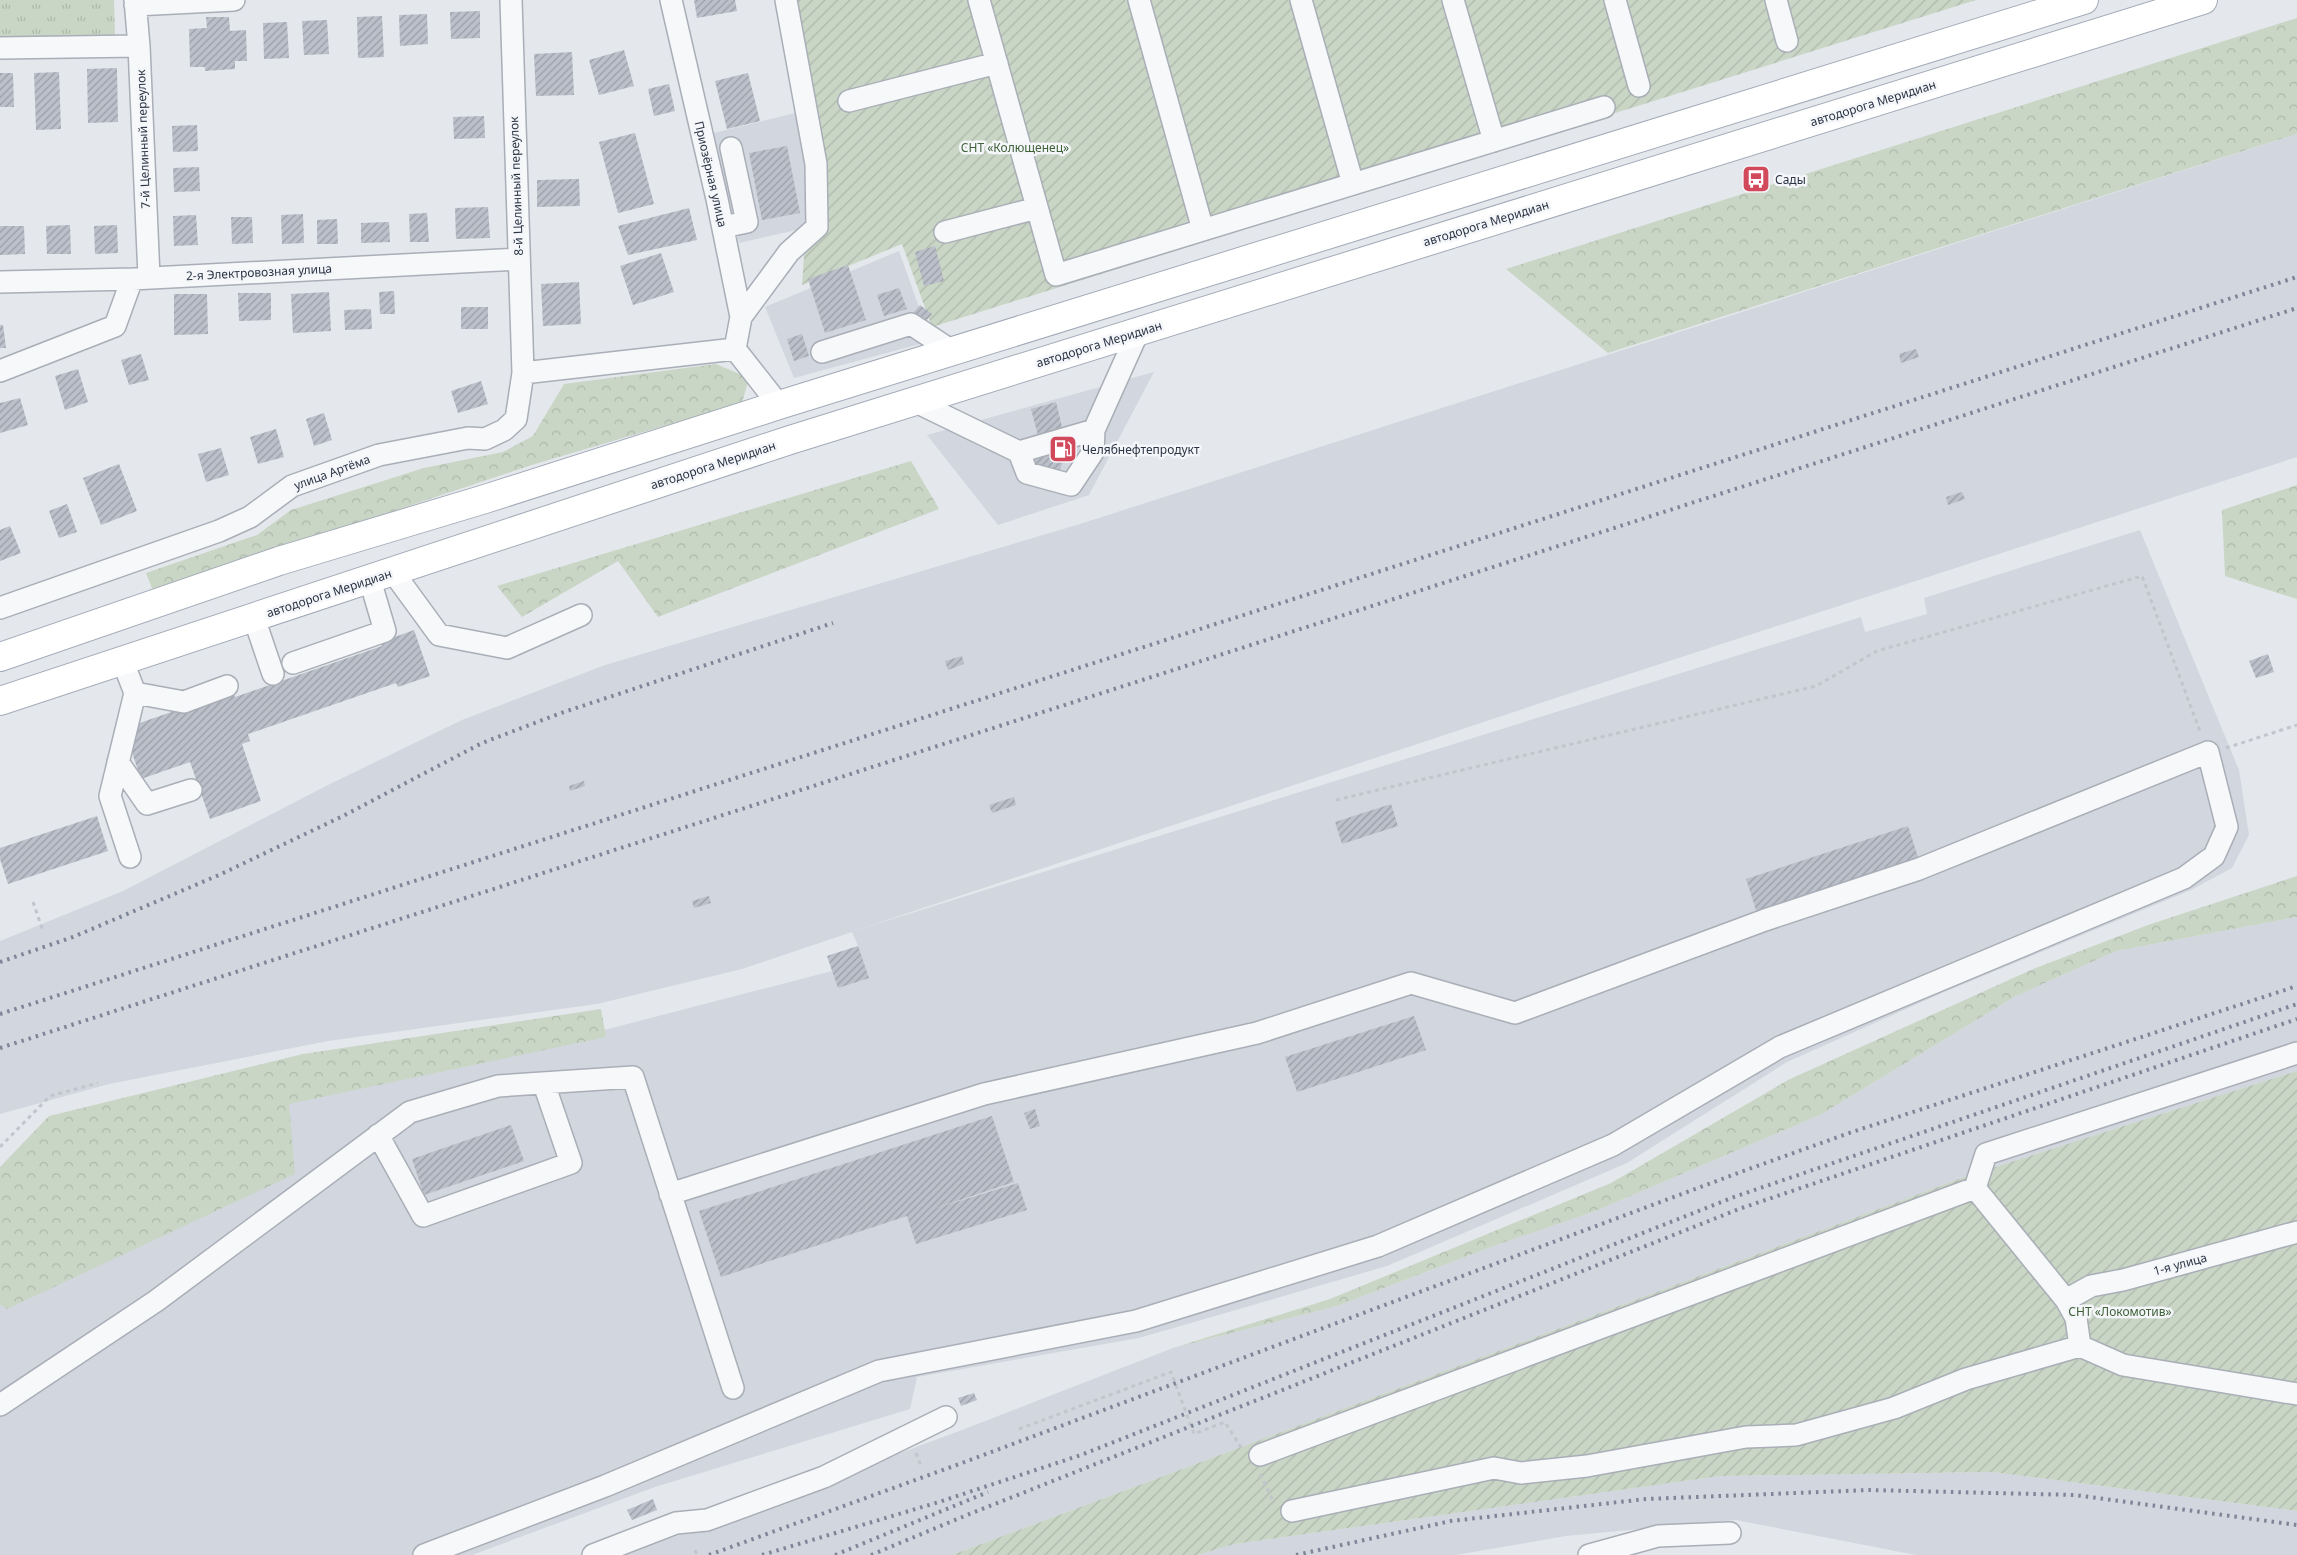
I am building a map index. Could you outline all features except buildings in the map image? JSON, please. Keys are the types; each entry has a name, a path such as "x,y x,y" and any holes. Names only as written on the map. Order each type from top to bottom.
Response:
{"main road":[{"path":"0,658 279,561 485,499 779,404 2084,0"},
{"name":"автодорога Меридиан","path":"0,701 123,662 790,440 2203,0"},
{"path":"779,404 790,440"}],"street":[{"path":"135,3 234,0"},
{"name":"8-й Целинный переулок","path":"512,0 518,259 523,373"},
{"name":"Приозёрная улица","path":"671,0 723,227 741,317 735,349"},
{"path":"741,317 789,252 818,227 816,164 786,0"},
{"path":"979,0 1056,275 1604,107"},
{"path":"1139,0 1203,230"},
{"path":"1301,0 1354,184"},
{"path":"1453,0 1494,141"},
{"path":"1614,0 1639,86"},
{"path":"1776,0 1787,41"},
{"name":"7-й Целинный переулок","path":"135,3 139,46 140,278"},
{"path":"0,48 139,46"},
{"path":"849,101 997,63"},
{"path":"723,227 747,222 731,148"},
{"path":"945,232 1037,208"},
{"name":"2-я Электровозная улица","path":"0,282 140,278 518,259"},
{"path":"0,371 115,326 140,278"},
{"path":"822,352 911,324 952,351"},
{"path":"1019,452 1027,473 1071,486 1093,452 1094,430 1138,332"},
{"path":"523,373 735,349 779,404"},
{"name":"улица Артёма","path":"0,608 219,531 250,517 292,486 379,455 468,438 485,439 504,430 516,419 523,373"},
{"path":"914,401 1019,452 1094,430"},
{"path":"381,576 439,635 506,648 581,615"},
{"path":"293,663 385,631 381,576"},
{"path":"254,618 273,674"},
{"path":"123,662 134,693 110,796 130,857"},
{"path":"134,693 184,702 227,686"},
{"path":"424,1555 605,1486 879,1371 1145,1318 1378,1246 1613,1145 1780,1047 2184,878 2214,856 2227,827 2208,752 1919,869 1765,920 1515,1013 1411,983 1257,1033 984,1094 670,1194"},
{"path":"118,762 147,804 191,790"},
{"path":"1975,1188 1986,1154 2297,1053"},
{"path":"0,1405 156,1301 410,1112 498,1086 633,1077 734,1388"},
{"path":"378,1135 423,1216 571,1163 544,1084"},
{"path":"1975,1188 2066,1300 2076,1318 2080,1346"},
{"path":"1255,1460 1975,1188"},
{"name":"1-я улица","path":"2066,1300 2091,1286 2123,1280 2297,1232"},
{"path":"1292,1511 1494,1468 1521,1473 1587,1466 1746,1437 1796,1435 1894,1408 1966,1379 2080,1346 2123,1365 2297,1394"},
{"path":"593,1555 676,1523 707,1520 824,1477 946,1417"},
{"path":"1589,1555 1658,1536 1730,1533"}],"path":[{"path":"1336,800 1816,686 1877,650 2142,576 2208,752 2297,724"},
{"path":"33,902 43,931"},
{"path":"0,1147 50,1096 98,1083"},
{"path":"1019,1429 1171,1372 1194,1434 1225,1422 1255,1460 1281,1517 1292,1511"},
{"path":"915,1452 921,1466"},
{"path":"695,1550 697,1555"}],"shaded area":[{"path":"799,112 810,173 805,228 739,243 714,133"},
{"path":"2297,134 2297,457 1577,691 854,931 1861,617 1865,632 1927,614 1924,598 2140,530 2239,770 2249,835 2232,868 2191,890 1942,993 1787,1062 1627,1163 1387,1266 1139,1338 917,1377 910,1409 655,1487 472,1555 0,1555 0,1201 287,1099 531,1049 832,971 827,956 858,946 852,932 742,969 597,1004 328,1041 109,1084 0,1114 0,941 123,891 328,785 462,720 605,665 1080,524"},
{"path":"899,251 931,341 794,378 765,307"},
{"path":"1154,372 1089,495 998,525 927,435"},
{"path":"2297,917 2297,1071 1967,1176 952,1555 625,1555 962,1430 1173,1348 1337,1306 1499,1244 1593,1212 1820,1115 2016,996 2116,951"},
{"path":"1992,1472 2297,1511 2297,1555 1916,1555 1736,1520 1566,1536 1456,1555 1197,1555 1235,1544 1720,1476"}],"green space":[{"path":"0,0 114,0 115,36 0,38"},
{"name":"СНТ «Колющенец»","path":"779,0 1976,0 932,327 902,244 802,285 810,173"},
{"path":"2297,18 2297,134 1608,353 1506,269"},
{"path":"716,364 749,378 742,403 535,464 153,591 146,573 257,535 291,510 424,468 503,452 533,436 564,384"},
{"path":"911,461 939,509 658,617 618,561 522,617 497,586"},
{"path":"2297,485 2297,599 2225,576 2222,510"},
{"path":"2297,876 2297,917 2116,951 2016,996 1820,1115 1593,1212 1499,1244 1337,1306 1173,1348 1330,1299 1611,1183 1788,1080 2031,970 2148,925"},
{"path":"601,1009 606,1037 289,1104 295,1174 7,1309 0,1304 0,1167 49,1116 303,1054"},
{"name":"СНТ «Локомотив»","path":"2297,1071 2297,1511 1992,1472 1720,1476 1235,1544 1197,1555 952,1555 1967,1176"}],"railway":[{"path":"0,1014 2297,277"},
{"path":"0,1048 2297,308"},
{"path":"0,962 73,937 219,875 343,816 482,743 561,713 833,623"},
{"path":"709,1555 962,1463 1852,1132 2297,986"},
{"path":"762,1555 939,1502 1081,1455 1734,1197 2297,1004"},
{"path":"871,1555 967,1515 1739,1209 2297,1019"},
{"path":"1296,1555 1451,1521 1646,1499 1870,1490 2075,1495 2297,1525"},
{"path":"835,1555 988,1492"}],"place":[{"name":"Сады","path":"1756,179"},
{"name":"Челябнефтепродукт","path":"1063,449"}]}
